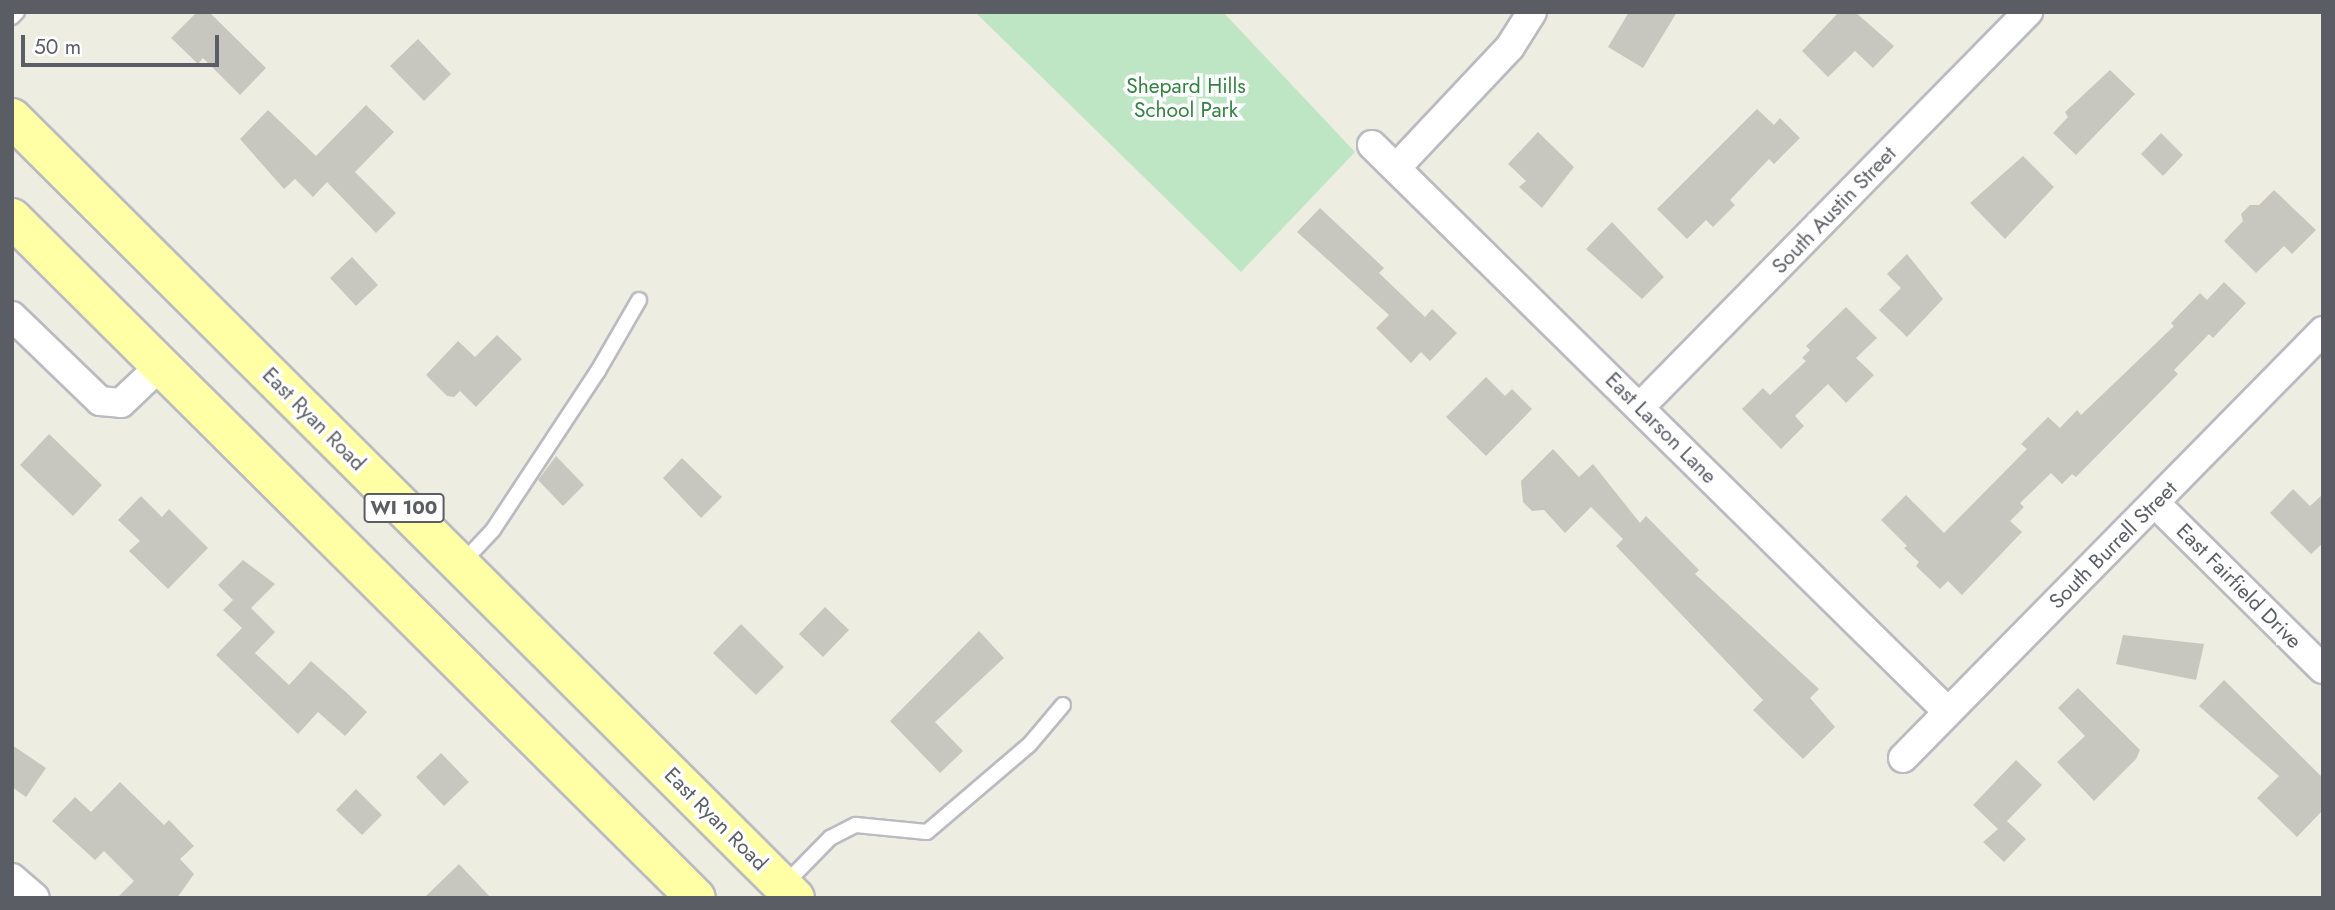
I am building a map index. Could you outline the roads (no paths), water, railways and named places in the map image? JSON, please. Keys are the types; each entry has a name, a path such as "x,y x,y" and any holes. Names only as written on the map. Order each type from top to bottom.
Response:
{"main road":[{"name":"East Ryan Road","path":"12,118 789,892"},
{"name":"WI 100","path":"12,218 696,898"}],"street":[{"path":"1396,168 1510,47 1532,12"},
{"name":"South Austin Street","path":"1640,407 2028,12"},
{"name":"East Larson Lane","path":"1372,145 1948,712"},
{"path":"12,316 100,401 121,404 160,366"},
{"name":"South Burrell Street","path":"1903,758 2323,331"},
{"name":"East Fairfield Drive","path":"2155,503 2323,669"},
{"path":"12,878 35,898"}],"lane":[{"path":"12,16 17,12"},
{"path":"461,564 493,530 598,371 639,300"},
{"path":"789,892 830,838 856,825 928,832 1030,744 1063,705"}],"park label":[{"name":"Shepard Hills School Park","path":"1186,98"}]}
